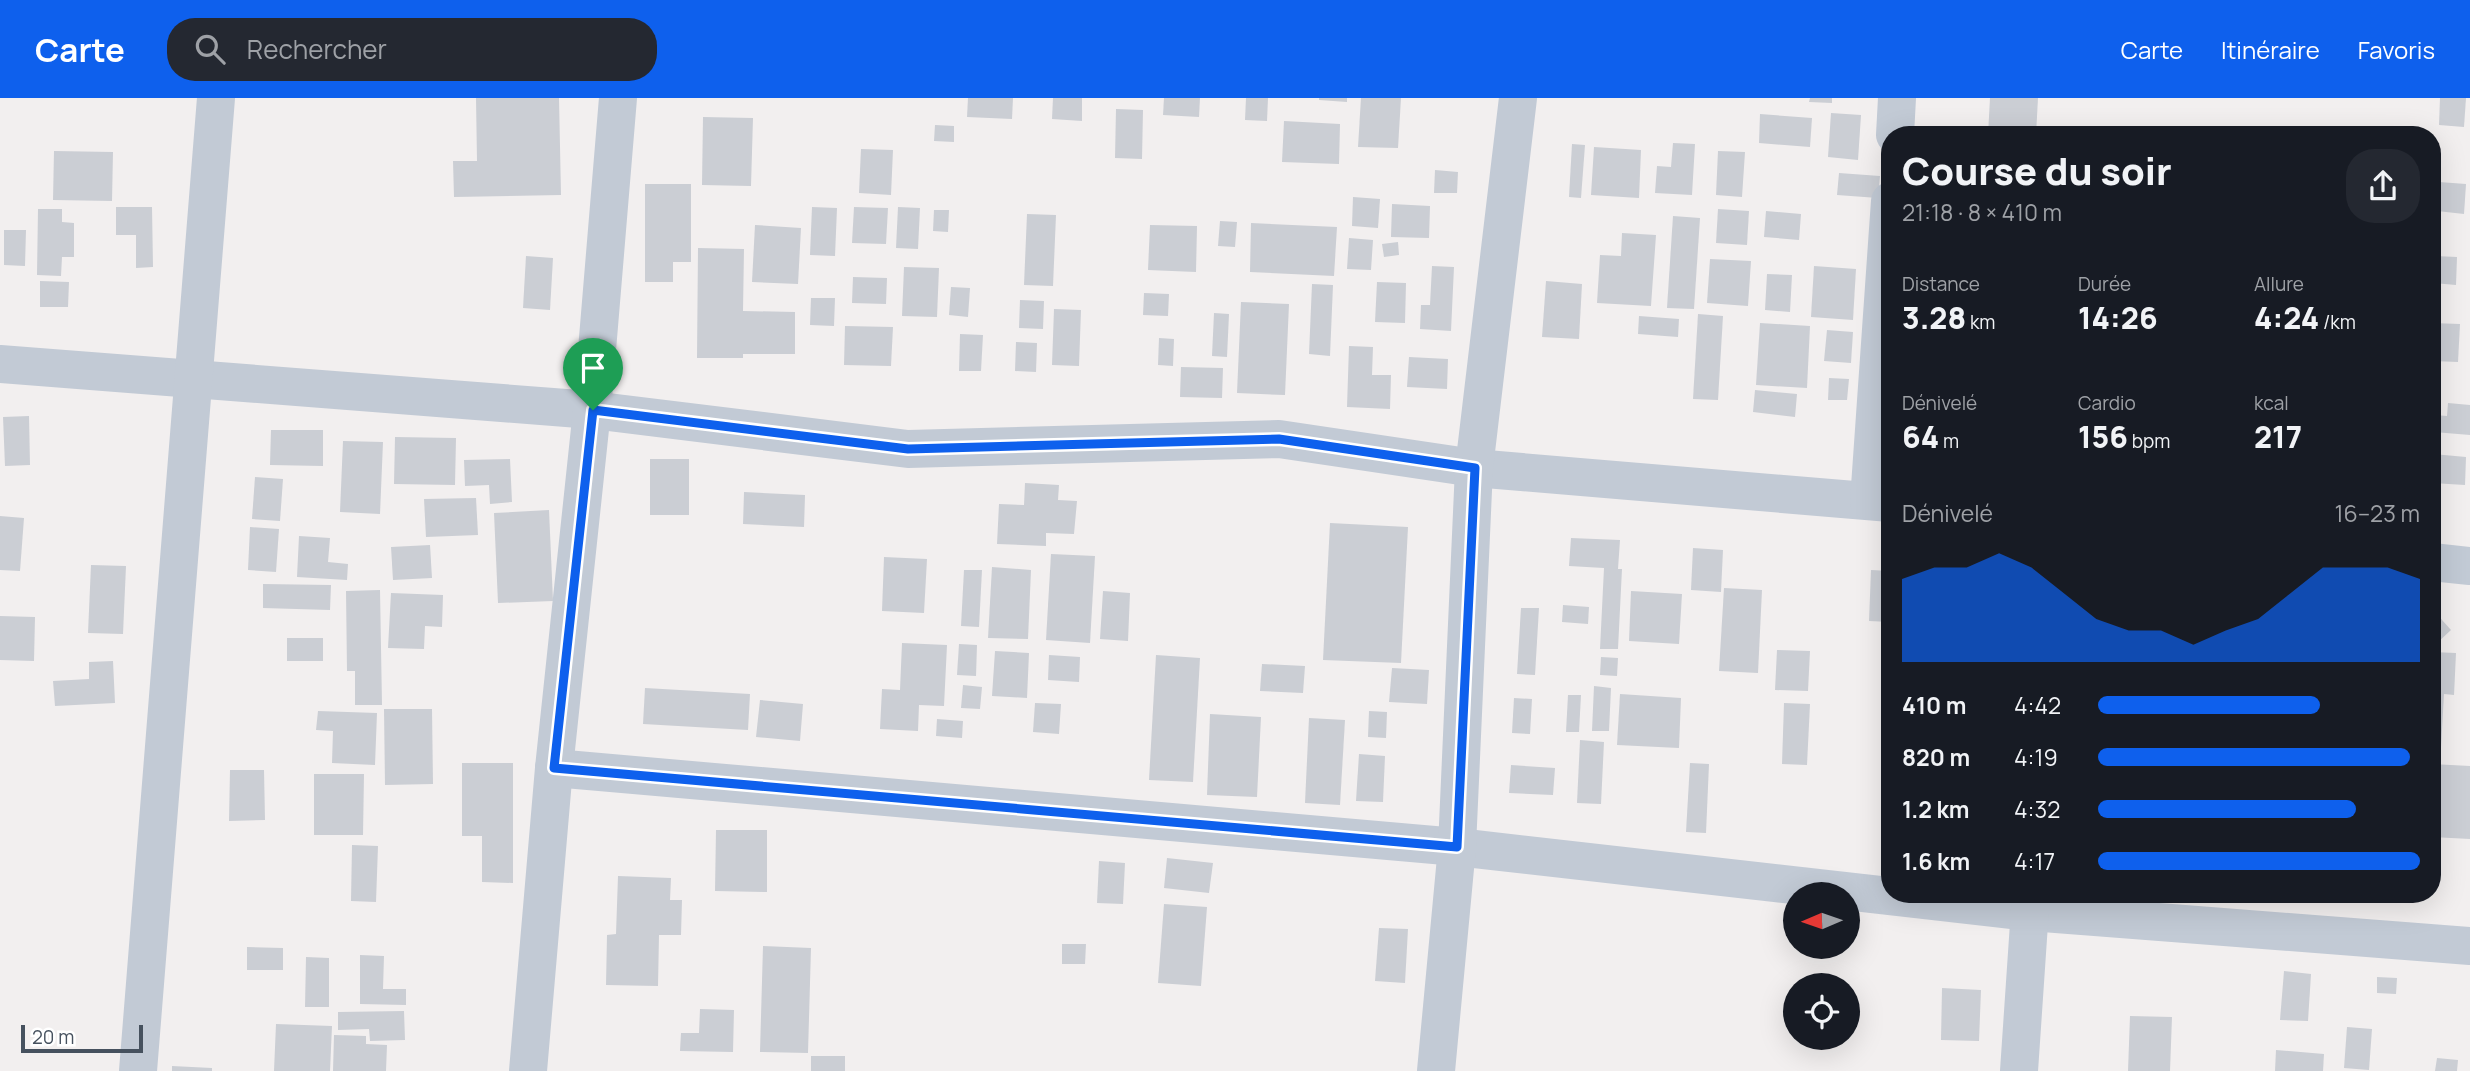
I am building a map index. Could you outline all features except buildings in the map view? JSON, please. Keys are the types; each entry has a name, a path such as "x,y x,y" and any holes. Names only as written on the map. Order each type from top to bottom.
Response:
{"street":[{"path":"138,1071 216,98"},
{"path":"528,1071 554,768 593,410 618,98"},
{"path":"1436,1071 1457,847 1475,468 1518,98"},
{"path":"1895,126 1897,98"},
{"path":"0,364 593,410 908,449 1279,439 1475,468 1879,502 1881,447"},
{"path":"2441,563 2470,566"},
{"path":"554,768 1457,847 1881,888"},
{"path":"2019,1071 2030,903 2470,946"}],"route":[{"path":"593,410 908,449 1279,439 1475,468 1457,847 554,768 593,410"}]}
